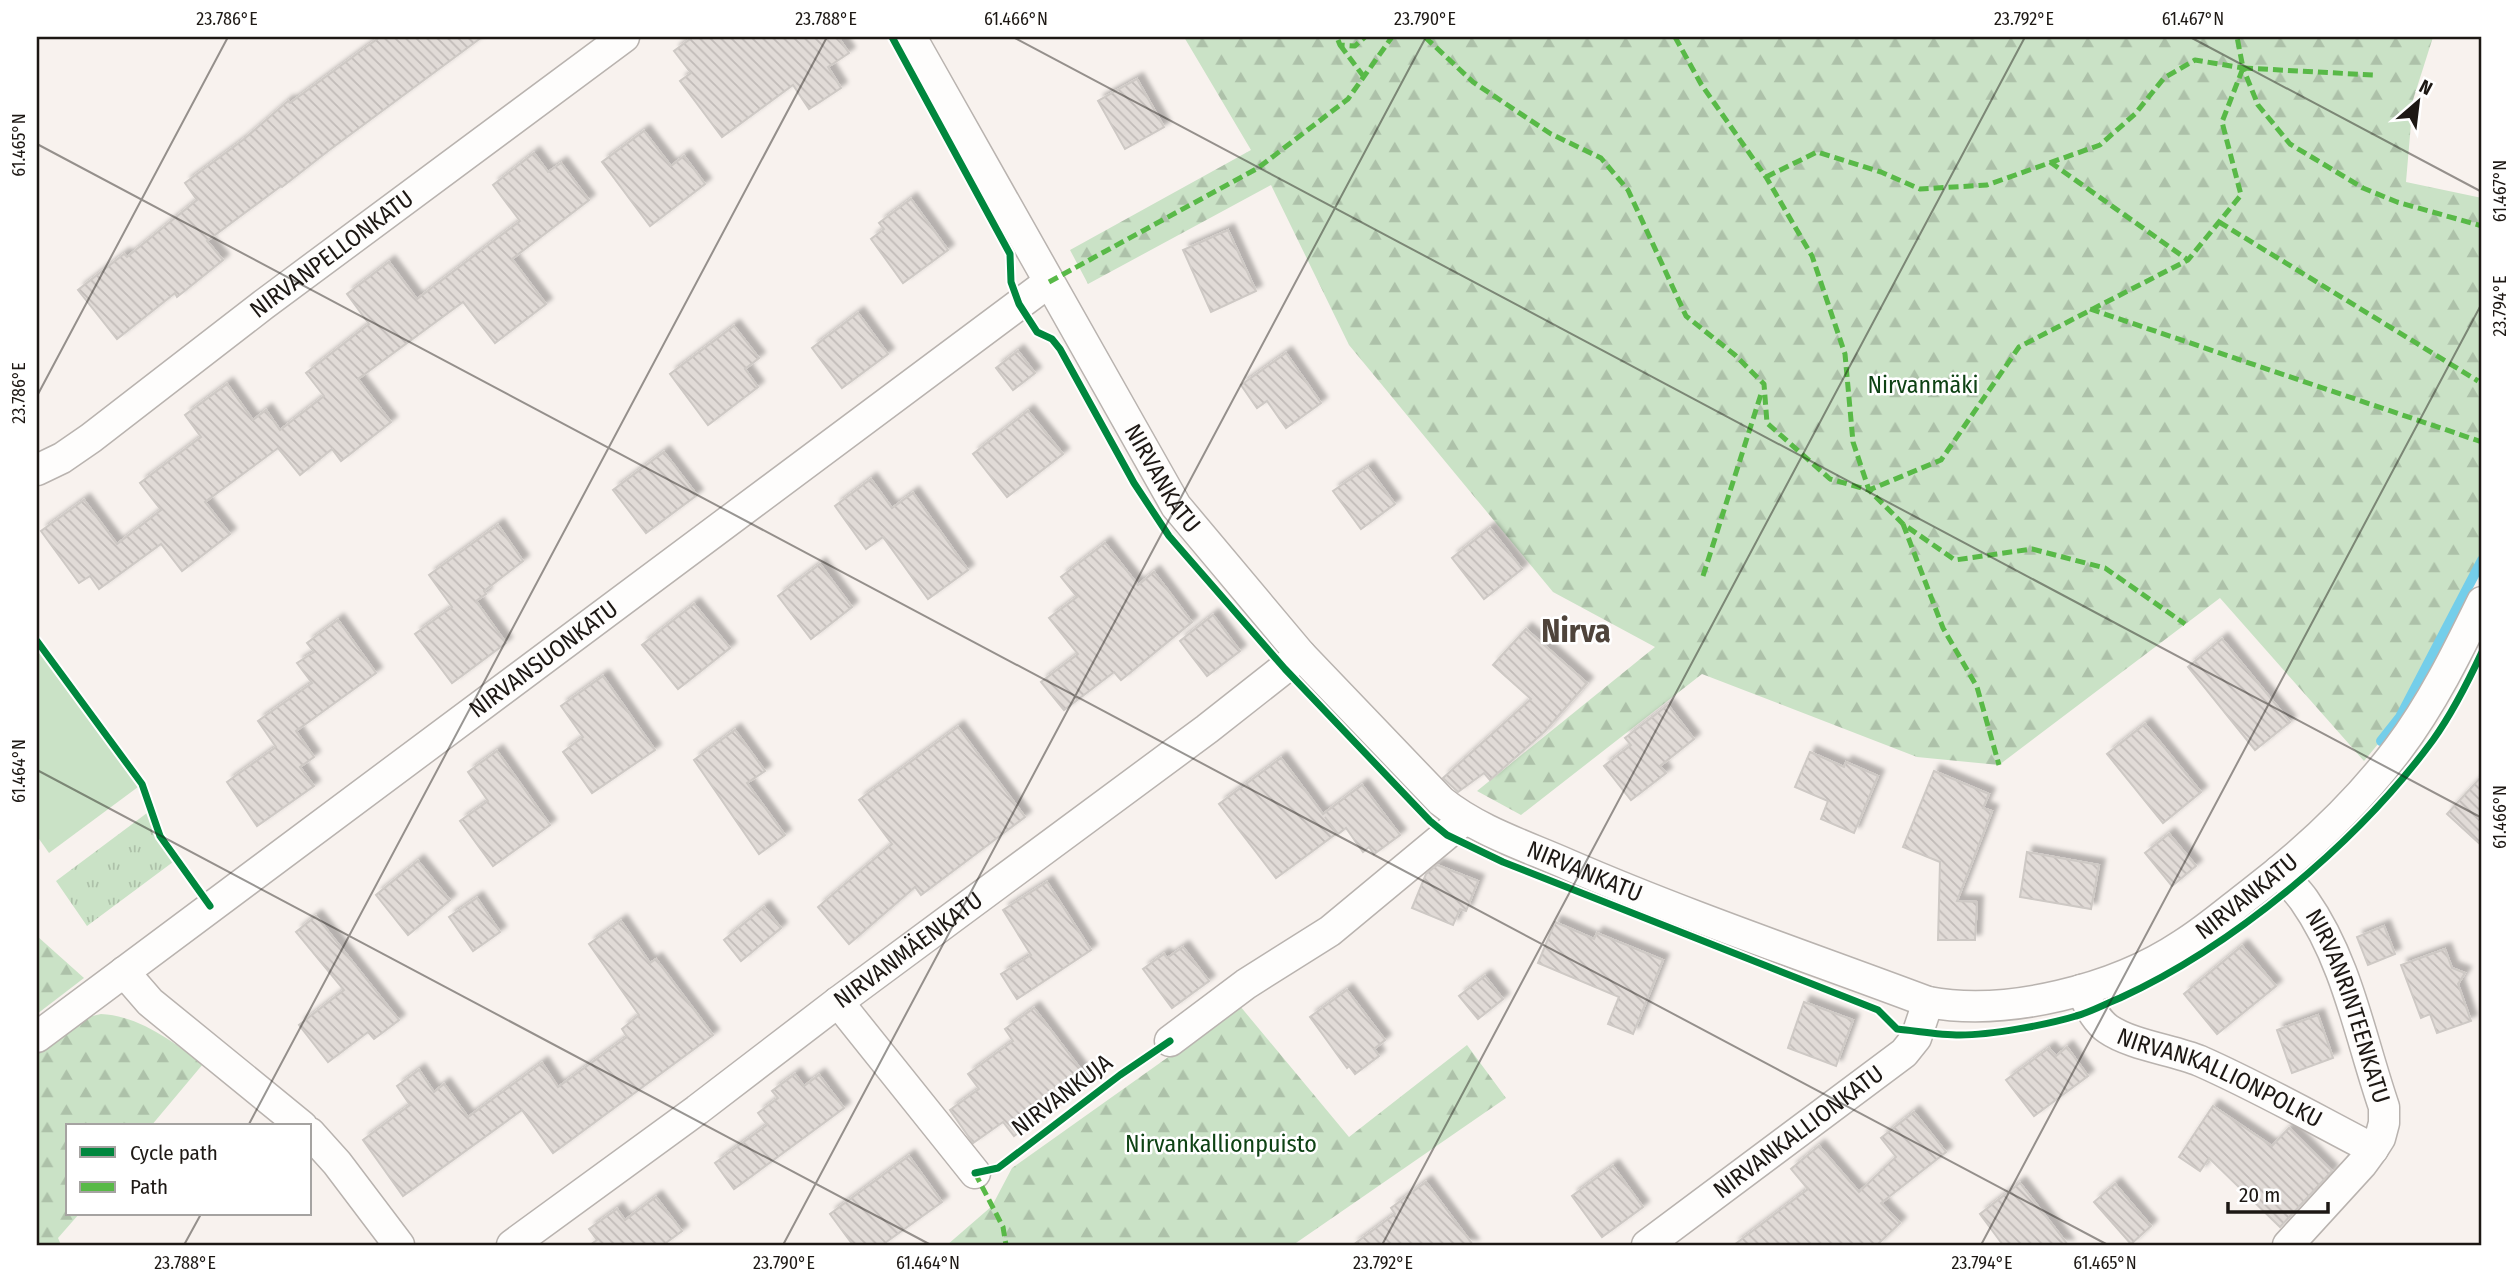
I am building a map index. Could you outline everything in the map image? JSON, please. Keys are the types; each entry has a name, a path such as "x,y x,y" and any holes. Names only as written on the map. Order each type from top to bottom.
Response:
{"street":[{"name":"NIRVANPELLONKATU","path":"37,470 62,458 91,438 263,305 624,37"},
{"name":"NIRVANKATU","path":"911,37 1177,506 1301,655 1441,801 1465,819 1614,884 1928,1002 1980,1007 2046,998 2081,990 2122,975 2182,946 2279,871 2349,807 2398,749 2434,696 2482,602"},
{"name":"NIRVANSUONKATU","path":"37,1037 1049,282"},
{"name":"NIRVANMÄENKATU","path":"512,1245 1207,729 1301,655"},
{"path":"1170,1041 1251,981 1330,931 1465,819"},
{"name":"NIRVANRINTEENKATU","path":"2279,871 2304,901 2329,947 2350,995 2384,1107 2384,1123 2380,1138 2373,1149 2288,1245"},
{"path":"124,972 150,1002 300,1124"},
{"name":"NIRVANKALLIONPOLKU","path":"2081,990 2098,1019 2117,1035 2196,1059 2373,1149"},
{"path":"838,1002 975,1173"},
{"name":"NIRVANKALLIONKATU","path":"1647,1245 1904,1053 1916,1038 1928,1002"},
{"path":"312,1135 337,1163 399,1245"}],"green space":[{"name":"Nirvanmäki","path":"1184,37 2433,37 2413,100 2406,182 2482,198 2482,565 2417,697 2364,761 2220,598 1999,765 1917,757 1702,674 1521,815 1477,791 1655,647 1553,592 1349,345 1271,185 1088,284 1070,250 1251,150"},
{"path":"37,641 142,784 49,853 37,836"},
{"path":"151,810 160,836 177,859 87,926 56,881"},
{"path":"37,936 84,978 37,1014"},
{"name":"Nirvankallionpuisto","path":"1240,1006 1349,1137 1467,1045 1506,1098 1293,1245 947,1245 992,1206 1012,1168"},
{"path":"101,1014 115,1016 143,1025 203,1064 153,1124 66,1124 66,1216 77,1216 58,1238 61,1245 37,1245 37,1054 88,1017"}],"building":[{"path":"380,37 482,37 207,241 223,260 177,297 175,293 117,339 78,290 124,254 127,257 197,200 185,183 243,140 288,101 290,103"},
{"path":"693,37 838,37 849,53 828,67 841,88 809,109 793,85 722,137 680,81 691,73 674,51"},
{"path":"1137,79 1164,127 1125,149 1098,101"},
{"path":"644,131 671,166 684,156 705,184 650,226 602,162"},
{"path":"534,153 548,172 561,163 589,200 512,259 546,304 495,343 463,302 358,379 391,422 341,461 332,449 300,475 278,448 205,502 230,534 182,571 161,544 99,589 90,576 79,583 41,531 84,500 117,544 161,510 140,483 201,437 185,415 227,384 253,420 266,410 280,430 324,396 306,373 369,324 347,294 389,262 417,299 520,221 493,185"},
{"path":"911,199 948,250 903,283 871,239 884,229 879,223"},
{"path":"1228,230 1256,291 1211,312 1183,250"},
{"path":"858,313 888,354 842,388 812,348"},
{"path":"734,326 759,358 745,369 758,387 708,425 670,374"},
{"path":"1018,351 1035,373 1013,390 996,368"},
{"path":"1286,353 1321,403 1286,428 1267,401 1257,408 1241,385"},
{"path":"1028,411 1063,454 1007,497 973,454"},
{"path":"664,452 697,495 646,533 613,490"},
{"path":"1368,467 1395,504 1361,529 1333,491"},
{"path":"871,479 892,508 913,493 968,570 928,599 883,537 866,549 835,506"},
{"path":"498,525 523,561 484,591 486,594 476,601 506,643 452,683 415,634 452,607 429,575"},
{"path":"1490,528 1522,569 1484,599 1452,558"},
{"path":"1105,543 1138,585 1154,572 1192,622 1121,680 1114,672 1064,710 1041,682 1078,654 1049,618 1077,597 1061,577"},
{"path":"820,564 852,607 811,639 778,596"},
{"path":"694,604 730,648 678,689 642,645"},
{"path":"1213,615 1240,651 1207,676 1180,641"},
{"path":"338,620 376,673 296,731 314,757 300,767 314,786 257,826 227,782 276,747 258,721 312,683 297,663 314,652 307,643"},
{"path":"1526,629 1587,683 1545,731 1490,780 1484,773 1458,792 1443,778 1531,699 1493,665"},
{"path":"2222,639 2290,722 2255,750 2188,667"},
{"path":"603,676 655,750 592,793 563,752 583,737 561,706"},
{"path":"1668,705 1694,739 1660,766 1666,773 1631,800 1604,766 1631,745 1625,738"},
{"path":"2145,724 2201,792 2163,823 2107,754"},
{"path":"958,727 1025,817 921,895 915,887 849,944 818,907 892,844 859,800"},
{"path":"735,730 765,771 747,783 785,835 759,854 694,760"},
{"path":"497,751 550,825 493,866 460,821 488,801 468,772"},
{"path":"1810,752 1844,767 1846,762 1878,776 1854,833 1821,819 1828,801 1795,787"},
{"path":"1281,758 1323,814 1362,785 1400,835 1374,854 1369,847 1363,852 1346,828 1338,834 1325,817 1337,833 1276,878 1219,804"},
{"path":"1934,771 1989,794 1983,808 1992,811 1957,901 1977,902 1975,940 1938,940 1940,862 1903,847"},
{"path":"2482,776 2482,846 2447,814"},
{"path":"2169,834 2196,866 2172,886 2145,853"},
{"path":"2027,852 2099,865 2091,909 2020,897"},
{"path":"418,861 450,900 408,935 376,895"},
{"path":"1437,865 1478,881 1466,911 1460,909 1453,925 1412,908 1426,874"},
{"path":"1047,882 1091,950 1017,999 1001,974 1031,955 1003,910"},
{"path":"477,898 500,932 473,951 449,917"},
{"path":"764,907 781,928 741,961 724,940"},
{"path":"316,916 399,1020 374,1039 368,1032 328,1062 299,1025 344,990 296,932"},
{"path":"621,921 650,963 656,959 713,1035 553,1153 522,1110 403,1196 363,1140 410,1105 397,1086 419,1070 434,1092 444,1084 468,1117 542,1063 558,1087 627,1037 622,1029 639,1015 589,944"},
{"path":"1555,922 1594,939 1597,933 1663,960 1633,1034 1608,1024 1619,997 1538,963"},
{"path":"2384,926 2395,954 2368,965 2357,937"},
{"path":"2242,946 2276,986 2217,1034 2184,994"},
{"path":"1183,947 1209,981 1172,1008 1143,969 1164,954 1167,958"},
{"path":"2445,949 2452,968 2465,973 2458,984 2471,1021 2437,1033 2430,1014 2421,1018 2401,965"},
{"path":"1485,976 1503,999 1478,1019 1459,996"},
{"path":"1347,990 1385,1040 1374,1049 1379,1056 1355,1074 1349,1066 1347,1068 1310,1017"},
{"path":"1804,1002 1853,1020 1836,1066 1788,1048"},
{"path":"1034,1008 1089,1080 1014,1136 1003,1122 973,1143 950,1110 979,1089 968,1074 1013,1041 1005,1029"},
{"path":"2318,1015 2333,1058 2292,1073 2277,1030"},
{"path":"2067,1047 2088,1076 2034,1116 2006,1080 2049,1048 2056,1056"},
{"path":"795,1074 804,1086 819,1075 844,1108 734,1189 715,1163 767,1125 758,1113 778,1098 772,1091"},
{"path":"2213,1106 2272,1146 2289,1128 2332,1171 2280,1227 2209,1158 2200,1171 2179,1157"},
{"path":"1914,1112 1946,1152 1881,1203 1900,1223 1877,1245 1734,1245 1808,1189 1791,1169 1819,1146 1859,1192 1896,1157 1881,1138"},
{"path":"909,1156 942,1202 882,1245 853,1245 830,1214"},
{"path":"1613,1166 1643,1207 1602,1237 1572,1196"},
{"path":"1426,1182 1473,1245 1353,1245 1395,1214 1391,1208"},
{"path":"2020,1183 2068,1245 2003,1245 1980,1214"},
{"path":"2115,1184 2151,1226 2131,1244 2094,1202"},
{"path":"656,1197 682,1231 663,1245 590,1245 597,1240 589,1229 617,1209 625,1220"}],"waterway":[{"path":"2381,741 2400,717 2482,560"}],"marked path":[{"path":"1338,40 1340,45 1355,46 1365,37"},
{"path":"1049,282 1258,168 1348,99 1392,37"},
{"path":"1425,37 1473,82 1551,134 1601,158 1628,190 1686,316 1735,355 1764,384 1767,423 1830,479 1869,490 1941,460 2019,347 2188,260 2241,195 2222,122 2243,68 2237,37"},
{"path":"1675,37 1701,84 1766,177 1812,256 1845,354 1853,442 1869,490 1903,524 1955,560 2032,549 2105,568 2185,624"},
{"path":"1340,45 1364,77"},
{"path":"1766,177 1817,152 1881,172 1920,189 1987,185 2100,145 2135,114 2164,78 2195,60 2243,68 2258,105 2290,144 2363,188 2397,202 2482,226"},
{"path":"2243,68 2373,75"},
{"path":"2050,162 2188,260"},
{"path":"2219,222 2478,381"},
{"path":"2090,309 2482,442"},
{"path":"1703,576 1762,391"},
{"path":"1903,524 1943,628 1977,687 1999,765"},
{"path":"975,1173 1003,1227 1006,1245"}],"cycle path":[{"path":"892,37 1010,254 1011,282 1019,304 1037,332 1052,339 1060,349 1134,483 1169,536 1285,669 1430,821 1447,835 1503,862 1878,1010 1897,1029 1972,1035 2064,1019 2120,998 2207,950 2292,887 2369,816 2433,740 2460,697 2482,652"},
{"path":"37,641 142,784 160,836 210,906"},
{"name":"NIRVANKUJA","path":"975,1173 998,1168 1120,1075 1170,1041"}],"district":[{"name":"Nirva","path":"1576,631"}]}
